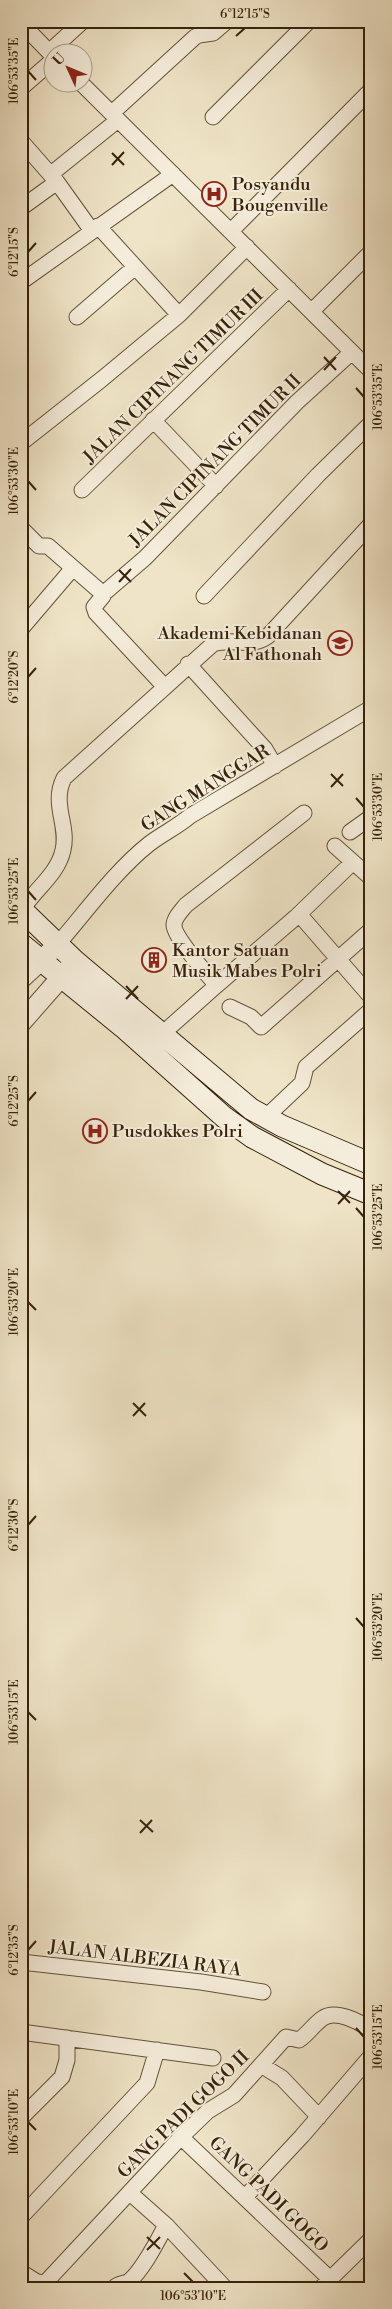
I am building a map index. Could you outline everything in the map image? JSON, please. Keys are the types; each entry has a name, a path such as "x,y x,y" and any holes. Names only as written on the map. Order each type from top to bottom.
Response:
{"main road":[{"path":"22,909 75,961 240,1101 265,1118 371,1164"},
{"path":"21,944 119,1024 224,1117 252,1138 322,1174 371,1194"}],"street":[{"path":"64,42 83,21"},
{"path":"21,208 54,178 195,37 213,33 227,21"},
{"path":"213,117 309,21"},
{"path":"21,23 42,46"},
{"path":"21,88 42,66"},
{"path":"231,231 371,90"},
{"path":"90,92 371,371"},
{"path":"21,141 95,229 135,267 179,314"},
{"path":"21,282 172,174"},
{"path":"21,443 102,379 179,314 247,247"},
{"path":"312,311 371,252"},
{"path":"77,317 135,267"},
{"name":"JALAN CIPINANG TIMUR III","path":"82,490 289,288"},
{"name":"JALAN CIPINANG TIMUR II","path":"103,594 145,558 297,402 352,352"},
{"path":"153,420 216,486"},
{"path":"204,596 318,475 371,423"},
{"path":"22,909 59,865 65,839 58,793 64,778 188,664 213,644 221,641 254,643 262,641 371,524"},
{"path":"21,528 38,545 48,546 103,594 94,607 96,613 164,686"},
{"path":"21,629 73,568"},
{"path":"188,664 265,749 275,766"},
{"name":"GANG MANGGAR","path":"58,945 116,877 148,845 173,830 190,816 371,708"},
{"path":"217,985 182,941 174,927 175,920 186,905 304,813"},
{"path":"350,832 371,817"},
{"path":"335,846 371,878"},
{"path":"162,1034 299,914 352,863"},
{"path":"299,914 371,997"},
{"path":"230,1007 251,1017 261,1027 371,930"},
{"path":"21,979 58,945"},
{"path":"21,1023 75,961"},
{"path":"265,1118 302,1083 306,1067 371,1010"},
{"name":"JALAN ALBEZIA RAYA","path":"21,1962 201,1982 264,1992"},
{"name":"GANG PADI GOGO II","path":"23,2276 41,2284 45,2283 181,2137 208,2111 234,2095 286,2037 299,2040 325,2016 350,2017 371,2030"},
{"path":"21,2032 213,2058"},
{"path":"21,2118 62,2077 67,2060 66,2038"},
{"path":"21,2217 148,2083 157,2050"},
{"path":"245,2197 319,2117 371,2056"},
{"path":"261,2065 282,2078 319,2117"},
{"name":"GANG PADI GOGO","path":"181,2137 245,2197 326,2283"},
{"path":"130,2193 166,2225 225,2288"},
{"path":"124,2286 150,2255 166,2225"},
{"path":"326,2283 371,2238"}],"place":[{"name":"Posyandu Bougenville","path":"214,194"},
{"name":"Akademi Kebidanan Al Fathonah","path":"340,643"},
{"name":"Kantor Satuan Musik Mabes Polri","path":"154,960"},
{"name":"Pusdokkes Polri","path":"95,1131"}]}
